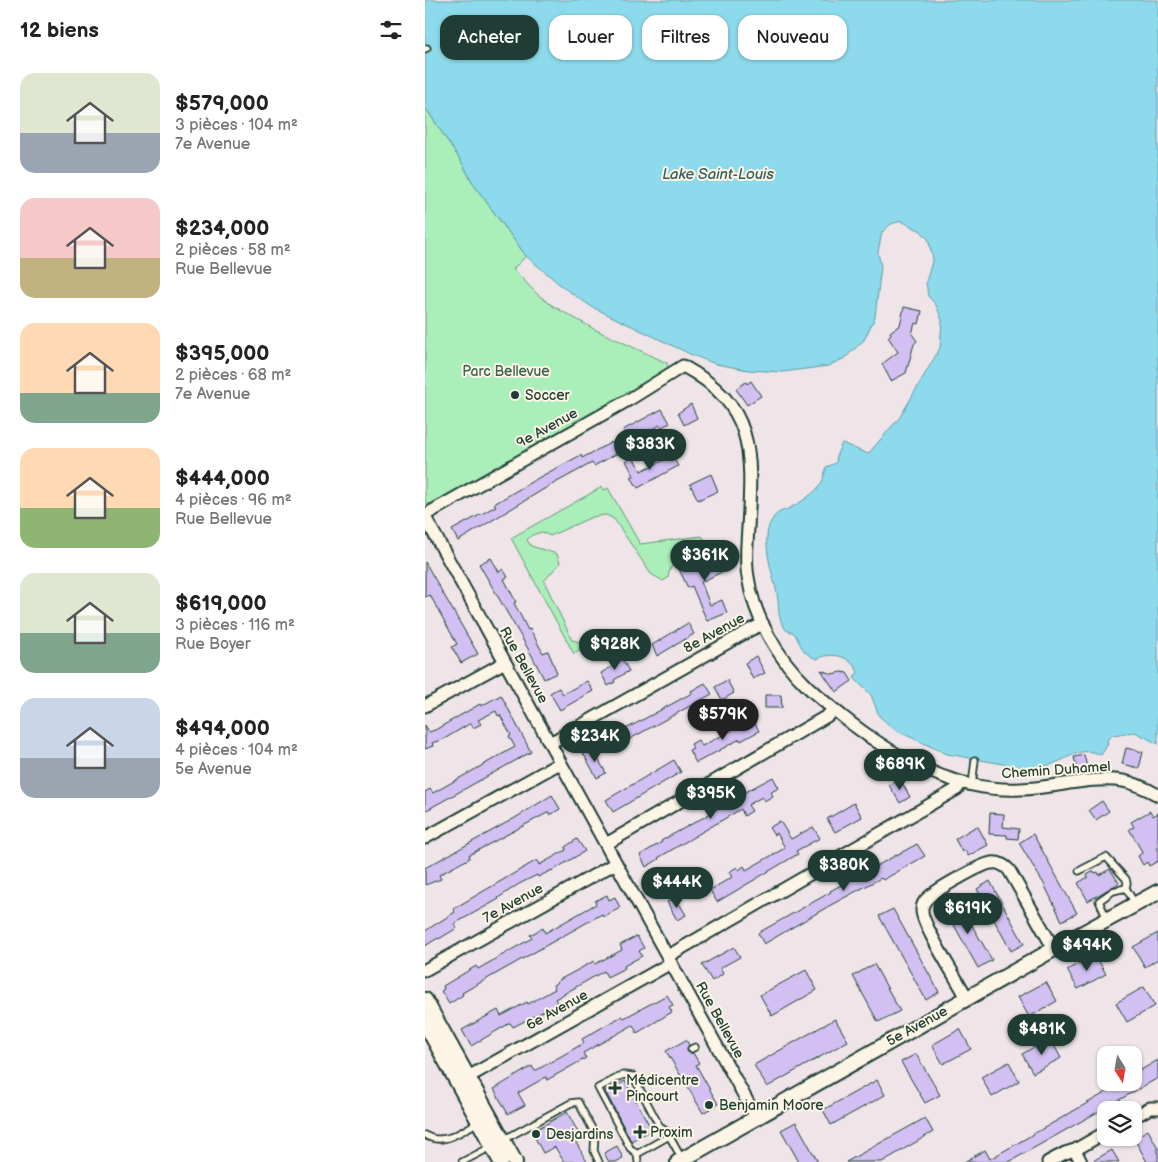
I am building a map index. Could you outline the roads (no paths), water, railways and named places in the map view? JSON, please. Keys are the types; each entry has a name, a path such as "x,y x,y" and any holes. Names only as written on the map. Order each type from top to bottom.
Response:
{"street":[{"name":"9e Avenue","path":"425,516 630,399 683,366"},
{"name":"Chemin Duhamel","path":"683,366 705,379 723,394 743,426 747,442 749,472 747,570 752,596 763,624 776,649 807,687 883,747 932,773 966,784 1000,789 1021,789 1113,780 1133,783 1158,795"},
{"name":"Rue Bellevue","path":"425,516 756,1117"},
{"name":"8e Avenue","path":"550,743 763,624"},
{"path":"425,706 505,662"},
{"path":"606,844 827,716 834,710"},
{"path":"425,838 560,763"},
{"name":"6e Avenue","path":"463,1080 670,960 966,784"},
{"path":"967,998 927,927 922,911 923,905 931,895 973,870 995,862 1000,863 1009,870 1054,949"},
{"name":"7e Avenue","path":"425,970 616,863"},
{"name":"5e Avenue","path":"680,1161 1158,892"},
{"path":"425,1000 428,1025 463,1080 497,1143 515,1162"},
{"path":"1142,1112 1150,1108 1158,1108"},
{"path":"1048,1162 1097,1137"},
{"path":"497,1143 501,1162"},
{"path":"1075,1150 1081,1162"}],"lane":[{"path":"966,784 975,760"},
{"path":"1079,871 1107,856 1126,879 1126,888 1135,904"},
{"path":"1107,919 1099,900 1113,891 1126,888"},
{"path":"638,1162 637,1154 631,1148 598,1088 623,1075 633,1076 660,1128 668,1134 680,1161"},
{"path":"462,1162 571,1103 577,1102 595,1134 593,1151 599,1162"},
{"path":"425,1135 437,1140 445,1139 484,1119"},
{"path":"637,1154 668,1134"}],"water":[{"name":"Lake Saint-Louis","path":"425,0 1158,0 1158,744 1135,732 1113,735 1107,740 1108,744 1101,755 1082,752 1051,765 1037,768 1035,771 1011,770 1009,765 947,754 895,730 879,716 871,695 854,678 858,672 850,662 841,656 835,655 817,659 812,657 803,649 794,633 786,630 781,620 768,555 767,534 769,525 777,513 799,503 820,486 826,467 836,463 837,454 842,443 868,454 900,417 940,348 942,320 936,305 928,296 926,282 933,258 928,239 921,231 901,221 891,224 882,232 878,252 881,267 875,317 864,340 845,358 828,366 783,372 748,370 716,364 692,355 592,307 564,288 526,256 474,185 461,161 425,107 425,52 428,51 425,46"}],"place":[{"name":"Soccer","path":"515,395"},
{"name":"Médicentre Pincourt","path":"615,1088"},
{"name":"Benjamin Moore","path":"709,1105"},
{"name":"Proxim","path":"640,1132"},
{"name":"Desjardins","path":"536,1134"}],"park label":[{"name":"Parc Bellevue","path":"506,371"}]}
